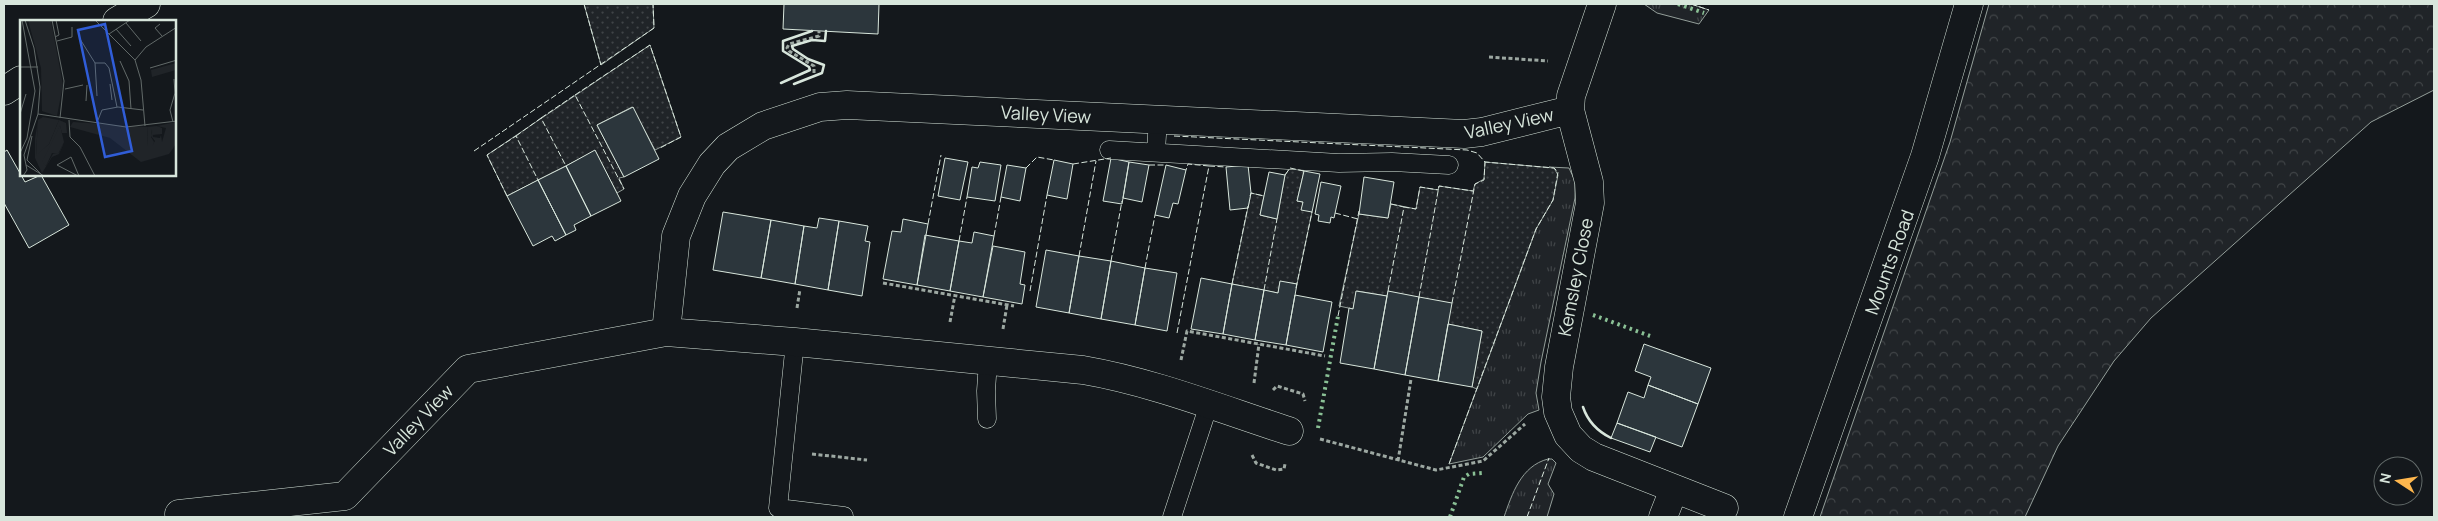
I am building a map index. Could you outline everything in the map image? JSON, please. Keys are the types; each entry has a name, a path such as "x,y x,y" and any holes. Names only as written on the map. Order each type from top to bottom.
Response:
{"street":[{"path":"119,20 146,4"},
{"name":"Kemsley Close","path":"1602,4 1574,82 1570,110 1590,191 1558,367 1556,397 1558,412 1568,435 1587,454 1724,508"},
{"name":"Mounts Road","path":"1798,517 1926,156 1969,4"},
{"path":"4,91 20,81"},
{"name":"Valley View","path":"666,332 674,242 692,196 712,164 728,147 763,126 807,111 838,105 1464,134 1482,132 1570,110"},
{"name":"Valley View","path":"179,514 345,496 468,368 666,332 795,342 1100,373 1209,404 1289,431"},
{"path":"1664,517 1674,489"}],"lane":[{"path":"1156,151 1158,119"},
{"path":"1109,150 1156,151 1339,163 1392,162 1449,165"},
{"path":"795,342 778,508 844,516"},
{"path":"987,419 988,361"},
{"path":"1172,517 1209,404"}],"path":[{"path":"806,76 815,72 815,67 789,52 788,44 819,36 819,31"},
{"path":"1489,57 1544,59 1552,62"},
{"path":"883,283 1014,306"},
{"path":"949,330 955,296"},
{"path":"1002,334 1007,305"},
{"path":"1180,366 1187,331 1325,356"},
{"path":"1253,390 1260,344"},
{"path":"1398,461 1411,379"},
{"path":"1289,431 1436,470 1480,462 1528,421 1558,412"}],"green space":[{"path":"584,4 653,4 654,28 601,65"},
{"path":"1644,4 1691,4 1709,10 1699,24 1657,13"},
{"path":"1989,4 2434,4 2434,90 2371,122 2151,318 2114,361 2058,446 2025,517 1820,517 1950,142"},
{"path":"650,45 681,137 655,150 632,107 597,125 624,177 619,178 624,189 617,193 595,151 507,196 487,155"},
{"path":"1485,162 1554,168 1558,175 1553,200 1536,229 1477,389 1472,387 1482,331 1448,324 1388,291 1387,296 1357,291 1353,309 1339,306 1359,214 1388,218 1391,204 1416,209 1420,187 1438,190 1439,186 1473,191 1475,184 1484,179"},
{"path":"1549,167 1569,168 1575,181 1575,198 1541,362 1536,393 1539,410 1528,414 1483,457 1449,464 1536,229 1553,200 1554,168"},
{"path":"1290,168 1304,171 1297,201 1303,202 1312,212 1297,284 1280,282 1278,293 1232,284 1251,193 1264,196 1260,215 1277,219 1285,175"},
{"path":"1548,459 1552,459 1556,463 1548,484 1554,494 1547,517 1504,517 1514,490 1524,474"}],"building":[{"path":"784,4 879,4 878,34 783,29"},
{"path":"633,107 659,159 624,177 597,125"},
{"path":"7,150 25,182 42,176 69,225 29,248 4,203 4,152"},
{"path":"595,150 621,201 591,216 566,166"},
{"path":"945,158 968,162 960,200 938,196"},
{"path":"1111,158 1129,162 1122,204 1103,201"},
{"path":"1054,160 1073,164 1067,199 1047,195"},
{"path":"980,162 1001,165 995,201 967,197 972,167 978,168"},
{"path":"1129,162 1149,165 1142,202 1123,198"},
{"path":"1007,165 1026,168 1020,201 1001,197"},
{"path":"1166,165 1186,170 1178,204 1173,203 1169,218 1155,215"},
{"path":"1248,165 1251,193 1248,208 1230,210 1226,167"},
{"path":"566,166 591,216 574,225 576,230 566,235 538,180"},
{"path":"1304,171 1320,174 1312,212 1301,210 1303,202 1297,201"},
{"path":"1269,172 1285,175 1277,219 1260,215"},
{"path":"1364,177 1394,182 1388,218 1359,214"},
{"path":"538,180 566,235 555,241 552,236 533,246 507,196"},
{"path":"1321,182 1341,186 1334,218 1331,217 1330,223 1318,221 1319,215 1315,214"},
{"path":"723,212 771,220 761,278 713,270"},
{"path":"819,218 839,221 828,290 795,284 804,226 817,228"},
{"path":"903,219 928,224 917,285 883,279 892,231 901,232"},
{"path":"771,220 804,226 795,284 761,278"},
{"path":"839,221 868,226 865,241 870,242 862,296 828,290"},
{"path":"974,232 994,236 983,297 950,291 959,241 972,243"},
{"path":"925,235 959,241 950,291 917,285"},
{"path":"993,246 1025,252 1020,284 1025,285 1022,304 983,297"},
{"path":"1046,250 1079,256 1069,313 1036,307"},
{"path":"1079,256 1111,261 1101,319 1069,313"},
{"path":"1111,261 1145,268 1135,325 1101,319"},
{"path":"1145,268 1177,273 1167,331 1135,325"},
{"path":"1201,278 1232,284 1223,334 1191,329"},
{"path":"1280,281 1297,284 1286,345 1255,340 1264,290 1278,293"},
{"path":"1232,284 1264,290 1255,340 1223,334"},
{"path":"1356,291 1387,296 1374,369 1340,363 1349,308 1353,309"},
{"path":"1388,291 1419,297 1405,375 1374,369"},
{"path":"1295,295 1332,302 1323,352 1286,345"},
{"path":"1419,297 1452,303 1438,381 1405,375"},
{"path":"1448,324 1482,331 1472,387 1438,381"},
{"path":"1644,344 1711,368 1698,404 1648,385 1651,377 1635,371"},
{"path":"1648,385 1698,404 1682,447 1617,423 1628,392 1644,398"},
{"path":"1617,423 1656,437 1650,452 1611,438"}],"hedge":[{"path":"1678,4 1704,13"},
{"path":"1593,315 1650,336"},
{"path":"1318,428 1338,316"},
{"path":"1450,517 1464,477 1469,474 1483,473"}],"fence":[{"path":"584,4 601,65"},
{"path":"474,151 654,28 653,4"},
{"path":"1691,4 1709,10"},
{"path":"575,95 650,45 681,137 660,148"},
{"path":"541,118 575,95 624,189"},
{"path":"516,136 541,118 566,166"},
{"path":"507,196 487,155 516,136 538,180"},
{"path":"1174,136 1467,150 1477,153 1485,162 1554,168 1558,172 1553,200 1536,229 1449,464"},
{"path":"928,224 941,155"},
{"path":"1026,168 1037,157 1054,160"},
{"path":"1073,164 1111,158"},
{"path":"1079,256 1096,161"},
{"path":"1452,303 1475,184 1484,180 1485,162"},
{"path":"1177,333 1209,166 1188,164 1186,170"},
{"path":"1149,165 1166,165"},
{"path":"1209,166 1226,167"},
{"path":"1285,175 1290,168 1304,171"},
{"path":"1419,297 1439,186 1473,191"},
{"path":"1388,291 1404,207 1416,209 1420,187 1439,190"},
{"path":"1250,196 1251,193 1264,196"},
{"path":"1030,291 1047,195"},
{"path":"959,241 967,197"},
{"path":"994,236 1001,197"},
{"path":"1111,261 1122,201"},
{"path":"1391,204 1404,207"},
{"path":"1232,284 1248,206"},
{"path":"1338,316 1359,211"},
{"path":"1296,288 1312,212"},
{"path":"1335,213 1358,219"},
{"path":"1145,268 1155,215"},
{"path":"1264,290 1277,219"},
{"path":"1527,517 1549,458"}],"wall":[{"path":"781,83 810,70 809,67 783,51 783,41 812,31"},
{"path":"794,84 822,73 824,65 808,59 793,49 792,46 812,40 825,41 826,31"},
{"path":"1583,407 1594,426 1611,438"}]}
